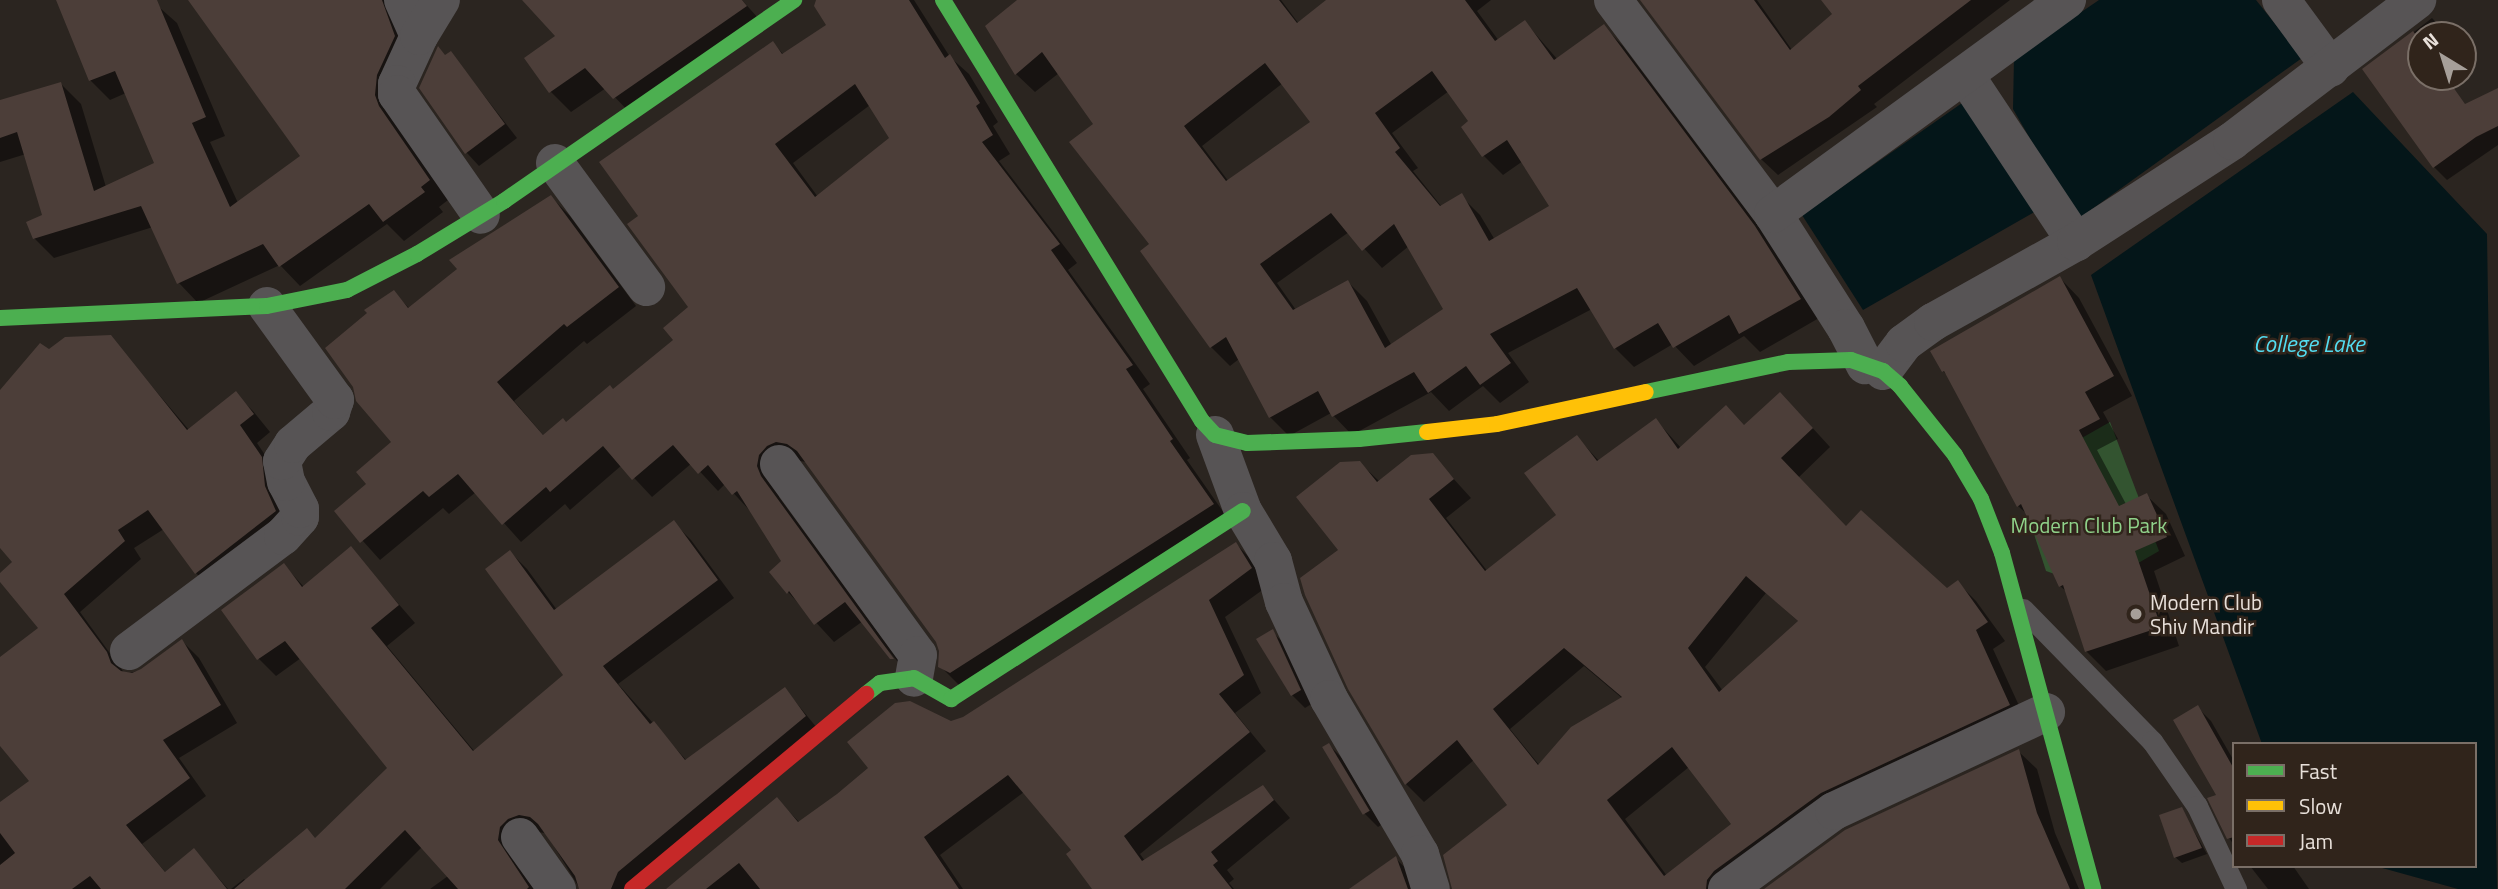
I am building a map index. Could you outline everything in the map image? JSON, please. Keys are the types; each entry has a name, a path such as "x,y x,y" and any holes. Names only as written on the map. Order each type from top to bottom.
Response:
{"main road":[{"path":"0,318 267,306 347,290 417,254 481,215 794,0"},
{"path":"943,0 1202,421 1215,435 1247,443 1359,439 1497,424 1788,362 1851,360 1874,368 1900,386 1955,455 1981,499 2002,553 2093,889"},
{"path":"632,889 880,683 914,678 951,699 1243,511"}],"street":[{"path":"403,0 419,36"},
{"path":"441,0 419,36 397,84 397,94 481,215"},
{"path":"1613,0 1773,214 1874,368 1933,322 2076,242 2232,141 2417,0"},
{"path":"1773,214 1974,88 2067,0"},
{"path":"2281,0 2331,68"},
{"path":"1974,88 2076,242"},
{"path":"555,163 646,287"},
{"path":"129,651 284,536 300,517 300,509 286,482 282,461 292,444 331,412 335,400 267,306"},
{"path":"1215,435 1243,511 1273,561 1284,602 1329,699 1420,854 1431,889"},
{"path":"779,464 918,655 914,678"},
{"path":"1727,889 1834,811 2046,712"},
{"path":"520,837 557,889"}],"lane":[{"path":"2014,600 2152,741 2197,806 2236,889"}],"green space":[{"name":"Modern Club Park","path":"2110,422 2159,551 2095,588 2046,571 2015,476"}],"water":[{"path":"2099,0 2256,0 2302,58 2077,220 2013,109 2014,58"},
{"name":"College Lake","path":"2353,92 2487,234 2497,889 2458,889 2382,868 2477,868 2477,742 2261,742 2091,275"},
{"path":"1975,94 2038,210 1863,310 1802,215"}],"building":[{"path":"56,0 157,0 206,117 192,123 230,207 300,156 188,0 382,0 395,36 377,75 375,95 379,106 430,180 421,187 425,192 383,222 369,204 279,267 263,244 177,284 141,206 33,239 26,222 42,215 17,132 0,138 0,100 61,82 94,191 154,163 115,71 89,81"},
{"path":"522,0 742,0 747,6 613,99 585,68 549,93 524,58 555,36"},
{"path":"816,0 909,0 945,58 950,54 980,103 976,106 993,135 982,142 1060,244 1051,250 1133,365 1126,369 1173,439 1170,441 1214,504 950,673 938,667 939,651 936,642 797,451 787,444 776,442 767,446 759,455 757,466 761,476 894,659 890,659 845,602 814,625 789,591 787,594 769,572 781,561 737,491 732,495 708,465 698,474 673,445 632,480 603,446 550,492 546,487 502,525 458,474 429,497 423,491 360,543 334,511 366,484 356,472 391,442 356,401 353,387 325,348 367,313 364,310 394,290 408,308 457,269 449,260 551,195 619,287 567,327 564,324 497,382 543,435 563,418 566,422 610,385 613,389 673,340 663,328 688,307 627,224 638,216 599,162 773,41 782,54 826,25 814,6","holes":["855,84 889,138 815,197 775,144"]},
{"path":"1017,0 1279,0 1297,23 1326,0 1465,0 1495,41 1525,20 1554,60 1604,24 1755,226 1801,299 1739,334 1729,315 1673,348 1658,323 1614,349 1577,288 1490,334 1511,363 1480,385 1466,366 1428,393 1414,372 1332,417 1318,391 1269,418 1226,337 1210,348 1140,251 1149,244 1069,142 1093,124 1042,52 1015,75 985,26","holes":["1265,63 1310,122 1226,181 1184,126","1432,71 1468,121 1461,127 1482,157 1507,140 1549,206 1489,241 1462,193 1440,206 1395,152 1400,148 1375,113","1331,213 1362,251 1394,224 1443,309 1385,348 1348,280 1293,310 1260,264"]},
{"path":"1640,0 1754,0 1790,50 1832,14 1821,0 1971,0 1858,86 1861,90 1829,117 1760,160"},
{"path":"2407,35 2407,91 2456,91 2465,104 2498,88 2498,126 2476,137 2433,168 2362,69"},
{"path":"438,46 445,55 451,51 505,124 465,154 419,88"},
{"path":"2060,276 2114,376 2085,392 2100,419 2079,430 2119,506 2147,493 2167,537 2135,551 2161,627 2085,652 2063,585 2059,587 2021,504 2017,507 1944,371 1942,372 1930,351"},
{"path":"111,335 187,430 236,391 254,414 240,425 262,457 265,486 276,511 195,574 148,510 118,530 125,541 64,594 107,652 111,663 121,671 132,673 141,669 182,639 221,705 163,740 190,778 126,825 165,872 194,848 227,889 101,889 90,876 72,889 0,889 0,865 15,853 0,833 0,802 29,781 0,746 0,657 38,628 0,582 0,573 12,562 0,548 0,390 40,343 49,349 65,337"},
{"path":"1780,392 1813,428 1781,458 1846,526 1861,510 1947,588 1958,580 1988,622 1976,630 2010,705 1821,793 1714,871 1707,880 1706,889 1452,889 1443,855 1507,805 1457,740 1405,785 1348,689 1305,595 1300,578 1338,550 1296,497 1340,462 1360,461 1377,482 1411,455 1433,453 1454,479 1429,499 1485,571 1556,515 1524,473 1577,435 1597,461 1656,418 1678,449 1726,405 1744,425","holes":["1746,576 1798,621 1719,692 1688,648","1564,648 1622,697 1571,727 1538,765 1493,709","1672,747 1731,824 1664,876 1607,800"]},
{"path":"674,520 718,580 603,666 650,724 654,721 685,760 785,687 806,716 618,872 611,889 579,889 575,876 538,824 530,817 519,815 508,819 500,827 498,840 529,887 527,889 458,889 405,830 345,889 234,889 307,828 315,838 387,768 285,641 257,660 221,610 284,563 302,587 351,546 399,605 371,628 473,751 563,675 485,569 510,550 554,610"},
{"path":"1236,542 1252,568 1209,600 1244,675 1219,694 1250,732 1124,836 1142,861 1263,785 1274,800 1211,852 1218,861 1213,865 1232,889 1092,889 1066,854 1071,850 1008,775 924,837 959,889 760,889 739,863 706,889 666,889 777,797 798,822 837,794 868,768 847,742 895,703 910,701 951,721 963,717"},
{"path":"1273,629 1301,690 1291,696 1256,639"},
{"path":"2198,705 2232,765 2232,838 2227,839 2207,798 2216,795 2173,720"},
{"path":"1329,743 1370,811 1363,815 1322,747"},
{"path":"2019,749 2037,813 2070,889 1764,889 1845,830"},
{"path":"2182,807 2202,848 2174,858 2159,815"},
{"path":"1396,856 1408,889 1349,889"}],"traffic: fast":[{"path":"0,318 267,306 347,290 417,254 504,201 794,0"},
{"path":"943,0 1202,421 1215,435 1247,443 1359,439 1427,432"},
{"path":"1646,392 1788,362 1851,360 1883,371 1900,386 1955,455 1981,499 2002,553 2093,889"},
{"path":"866,694 880,683 914,678 951,699 1243,511"}],"traffic: slow":[{"path":"1427,432 1497,424 1646,392"}],"traffic: jam":[{"path":"632,889 866,694"}],"place":[{"name":"Modern Club Shiv Mandir","path":"2136,614"}]}
